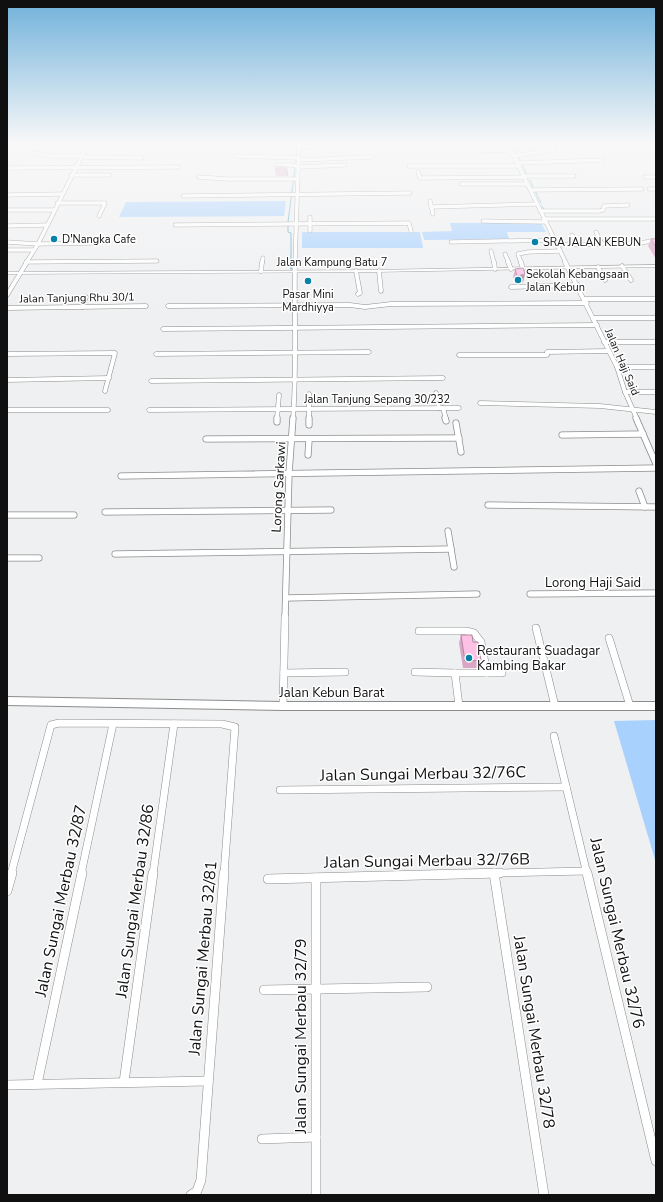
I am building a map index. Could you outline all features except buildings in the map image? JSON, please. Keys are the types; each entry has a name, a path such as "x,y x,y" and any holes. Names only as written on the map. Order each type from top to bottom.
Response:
{"main road":[{"name":"Jalan Kebun Barat","path":"7,701 283,706 656,706"}],"street":[{"path":"7,295 38,244 60,198"},
{"name":"Lorong Sarkawi","path":"283,706 289,473 293,440 296,380 296,328 294,305 296,198"},
{"name":"Jalan Haji Said","path":"534,198 586,301 617,367 625,392 656,464"},
{"path":"430,201 433,214"},
{"path":"57,203 105,203 99,216"},
{"path":"431,207 536,204"},
{"path":"39,216 45,205"},
{"path":"540,212 599,211 603,210 604,206 608,205 628,205"},
{"path":"7,210 54,210"},
{"path":"310,217 310,231"},
{"path":"483,221 656,219"},
{"path":"175,225 409,223 411,231"},
{"path":"7,226 47,225"},
{"path":"596,232 602,244"},
{"path":"572,235 578,245"},
{"path":"451,242 555,240"},
{"path":"557,245 641,243 656,240"},
{"path":"7,242 38,244 94,243"},
{"path":"7,250 34,250"},
{"path":"491,251 495,269"},
{"path":"523,269 518,254 528,252 560,251"},
{"path":"505,254 511,269"},
{"path":"261,271 263,258"},
{"path":"26,262 157,261"},
{"path":"622,266 631,280"},
{"name":"Jalan Kampung Batu 7","path":"7,273 379,271 656,266"},
{"path":"598,267 605,280"},
{"path":"356,271 360,293 358,294"},
{"path":"379,271 381,291"},
{"path":"511,287 578,285"},
{"path":"82,307 86,297"},
{"path":"168,306 350,305 365,307 390,304 656,299"},
{"name":"Jalan Tanjung Rhu 30/1","path":"7,308 146,306"},
{"path":"594,318 656,318"},
{"path":"163,329 597,325"},
{"path":"604,342 656,342"},
{"path":"459,355 547,355 547,352 608,350"},
{"path":"156,354 369,352"},
{"path":"7,354 113,353 115,356 105,391"},
{"path":"617,367 656,367"},
{"path":"7,380 108,378"},
{"path":"151,381 443,378"},
{"path":"625,392 656,392"},
{"path":"436,393 446,421"},
{"path":"309,394 309,425"},
{"path":"277,422 279,395"},
{"path":"480,403 600,406 633,410 650,410 656,412"},
{"name":"Jalan Tanjung Sepang 30/232","path":"149,410 459,408"},
{"path":"7,410 108,410"},
{"path":"456,423 461,452"},
{"path":"562,435 643,434"},
{"path":"206,439 309,440 458,438"},
{"path":"308,454 309,440"},
{"path":"650,451 656,451"},
{"path":"121,476 656,468"},
{"path":"639,491 645,506"},
{"path":"488,505 656,507"},
{"path":"105,512 149,515 330,510"},
{"path":"7,515 74,515"},
{"path":"448,531 454,567"},
{"path":"115,554 451,549"},
{"path":"7,558 40,558"},
{"name":"Lorong Haji Said","path":"530,594 656,593"},
{"path":"286,598 477,594"},
{"path":"536,628 555,706"},
{"path":"419,631 466,631 474,633 481,642 486,673"},
{"path":"609,638 630,706"},
{"path":"284,673 345,672"},
{"path":"415,672 502,673"},
{"path":"455,673 459,706"},
{"path":"7,891 51,725 59,723 174,724"},
{"name":"Jalan Sungai Merbau 32/87","path":"37,1084 113,724"},
{"name":"Jalan Sungai Merbau 32/81","path":"174,724 222,724 235,727 200,1180 194,1193"},
{"name":"Jalan Sungai Merbau 32/86","path":"124,1082 174,724"},
{"name":"Jalan Sungai Merbau 32/76","path":"554,736 656,1160"},
{"name":"Jalan Sungai Merbau 32/76C","path":"280,790 566,787"},
{"name":"Jalan Sungai Merbau 32/76B","path":"268,879 587,871"},
{"name":"Jalan Sungai Merbau 32/78","path":"494,873 544,1195"},
{"name":"Jalan Sungai Merbau 32/79","path":"316,878 316,1195"},
{"path":"264,990 427,987"},
{"path":"7,1085 208,1081"},
{"path":"262,1139 316,1137"}],"shaded area":[{"path":"286,201 284,216 119,217 126,202"},
{"path":"450,223 541,223 546,232 507,232 509,239 424,240 422,232 452,231"},
{"path":"302,232 420,232 423,248 302,248"},
{"path":"656,720 656,863 614,721"}],"waterway":[{"path":"288,222 291,198"},
{"path":"539,198 541,203"},
{"path":"542,206 544,210"},
{"path":"288,225 288,232 291,233 291,269"}],"place":[{"name":"D'Nangka Cafe","path":"54,239"},
{"name":"SRA JALAN KEBUN","path":"535,242"},
{"name":"Sekolah Kebangsaan Jalan Kebun","path":"518,280"},
{"name":"Pasar Mini Mardhiyya","path":"308,281"},
{"name":"Restaurant Suadagar Kambing Bakar","path":"469,658"}]}
